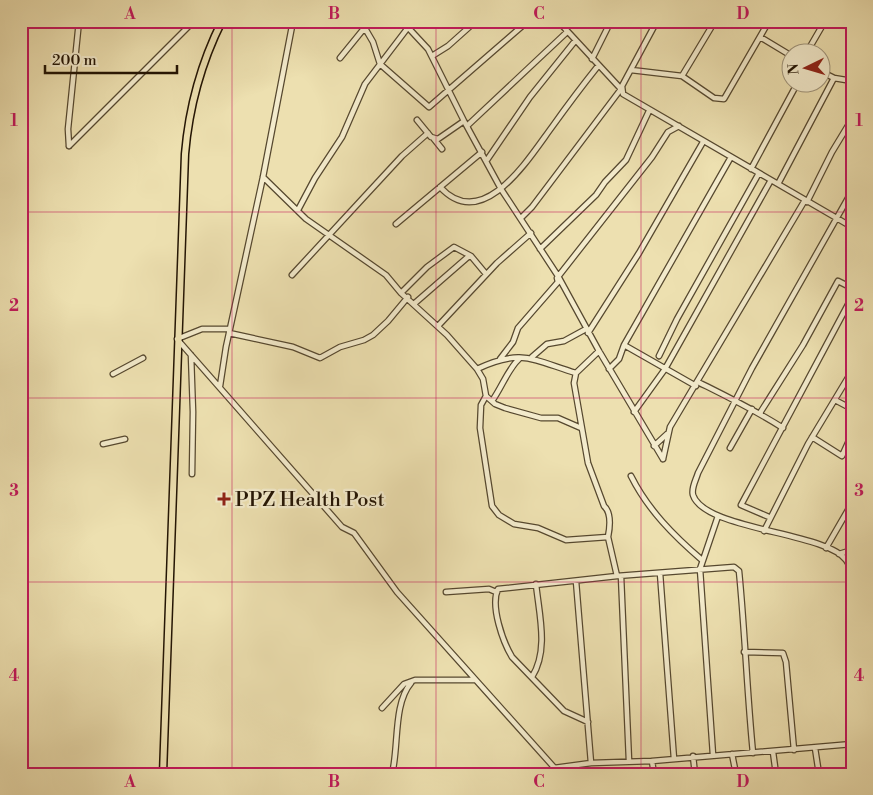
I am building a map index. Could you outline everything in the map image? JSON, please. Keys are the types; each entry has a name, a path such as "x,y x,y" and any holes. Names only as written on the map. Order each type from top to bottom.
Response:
{"highway":[{"path":"163,774 187,131 202,65 222,21"}],"street":[{"path":"79,21 68,129 69,146 194,21"},
{"path":"220,386 293,21"},
{"path":"402,21 410,27 432,56 464,121 487,160 501,189 558,277 661,459 665,458 667,434"},
{"path":"298,210 315,178 342,137 365,84 413,21"},
{"path":"432,56 448,46 476,21"},
{"path":"340,58 362,31 366,30 374,42 380,64 429,107 528,21"},
{"path":"558,21 566,32 621,89 627,98 679,126 703,142 852,227"},
{"path":"592,59 611,21"},
{"path":"521,218 532,207 621,89 657,21"},
{"path":"682,76 715,21"},
{"path":"631,70 682,76 714,98 724,99 769,21"},
{"path":"813,42 825,21"},
{"path":"467,126 566,32"},
{"path":"760,37 780,48"},
{"path":"487,160 530,97 575,41"},
{"path":"440,187 448,196 462,200 486,198 501,189 528,160 598,66"},
{"path":"830,76 851,82 852,76"},
{"path":"778,184 834,78"},
{"path":"751,169 793,92"},
{"path":"540,249 596,195 605,182 626,160 649,110"},
{"path":"654,446 667,434 806,201 852,119"},
{"path":"417,120 442,149"},
{"path":"434,139 438,140 464,121"},
{"path":"500,359 513,342 518,328 558,282 558,277 652,157 668,132 679,126"},
{"path":"292,275 402,156 428,133"},
{"path":"532,357 546,344 564,341 587,331 640,253 703,142"},
{"path":"396,224 482,152"},
{"path":"609,368 619,359 624,345 731,157"},
{"path":"659,356 677,319 759,173"},
{"path":"263,177 306,219 386,275 401,292 438,326 477,369 483,379 486,396 481,406 480,428 490,498 498,516 514,524 538,528 566,540 608,537"},
{"path":"634,412 665,369 771,180"},
{"path":"852,191 835,218 735,400 698,473 693,489 696,500 718,516 826,548 839,554 849,564 852,582"},
{"path":"438,326 486,274 531,234"},
{"path":"401,292 411,281 454,247 464,251 486,274"},
{"path":"414,303 469,256"},
{"path":"760,413 803,345 838,281 852,288"},
{"path":"408,297 388,321 373,335 364,340 340,347 320,358 304,350 230,331 202,329 178,339 332,516 342,527 354,533 397,592 560,774"},
{"path":"769,518 741,505 852,297"},
{"path":"624,345 665,369 735,400 743,407 760,413 783,428"},
{"path":"599,351 576,373 574,398 588,463 604,506 607,509 610,530 608,537 619,576 629,762"},
{"path":"191,355 193,412 192,474"},
{"path":"477,369 500,359 532,357 576,373"},
{"path":"112,374 142,358"},
{"path":"492,401 510,374 512,365 519,358"},
{"path":"764,531 812,437 852,372"},
{"path":"486,396 504,408 541,418 558,418 581,428"},
{"path":"834,400 852,409"},
{"path":"730,448 752,409"},
{"path":"812,437 842,456 852,434"},
{"path":"103,444 126,438"},
{"path":"631,476 637,489 669,531 702,560"},
{"path":"826,548 852,503"},
{"path":"714,755 700,569 718,516"},
{"path":"839,554 852,550"},
{"path":"496,592 501,588 619,576 728,567 738,569 742,599 744,652 753,753"},
{"path":"660,573 674,759"},
{"path":"576,581 591,763"},
{"path":"532,677 538,667 542,653 536,584"},
{"path":"446,592 489,589 496,592"},
{"path":"496,592 498,615 506,647 564,711 588,722"},
{"path":"744,652 783,653 786,662 794,750"},
{"path":"382,708 404,684 412,682 475,680"},
{"path":"393,774 403,698 412,682"},
{"path":"548,774 554,768 591,763 652,761 693,756 773,752 852,744"},
{"path":"815,748 819,774"},
{"path":"773,752 776,774"},
{"path":"732,754 736,774"},
{"path":"693,756 695,774"},
{"path":"652,761 654,774"}],"place":[{"name":"PPZ Health Post","path":"224,499"}]}
